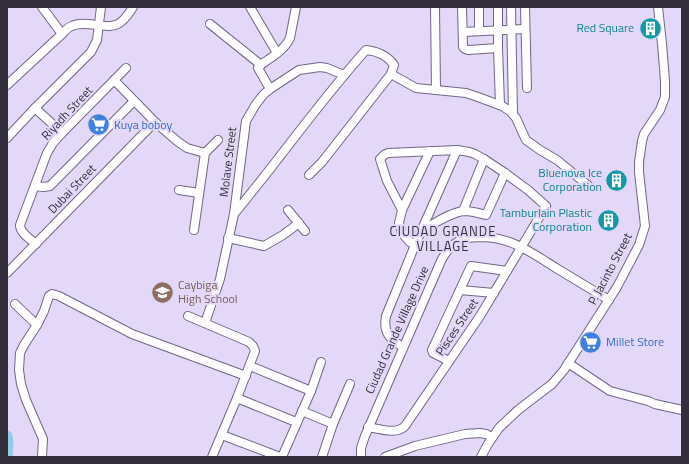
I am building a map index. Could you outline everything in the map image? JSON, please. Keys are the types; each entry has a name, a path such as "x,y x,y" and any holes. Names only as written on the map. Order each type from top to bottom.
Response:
{"street":[{"path":"42,7 62,34"},
{"path":"7,138 91,52 97,40 101,7"},
{"path":"7,85 71,26 76,24 117,25 126,18 133,7"},
{"path":"250,7 277,53"},
{"path":"270,89 258,68 287,45 290,38 296,7"},
{"path":"435,7 436,90"},
{"path":"462,7 463,48 498,48"},
{"path":"479,7 479,31"},
{"path":"498,7 500,105"},
{"path":"511,7 512,114"},
{"path":"525,7 527,88"},
{"name":"P. Jacinto Street","path":"482,457 492,437 507,420 552,384 561,374 609,300 639,245 644,230 639,172 640,151 644,134 660,110 665,98 665,81 658,7"},
{"path":"210,24 261,65"},
{"path":"463,32 525,29"},
{"path":"234,214 344,75 366,50 385,56 394,65 391,74 322,162 309,175"},
{"name":"Molave Street","path":"205,323 220,280 234,214 246,121 264,94 299,70 320,67 327,68 344,75"},
{"name":"Riyadh Street","path":"36,244 22,232 20,222 47,153 62,133 126,68"},
{"path":"391,74 416,88 466,93 506,108 512,114 526,140 557,160 590,187"},
{"path":"114,80 134,102 182,145 192,150 205,153"},
{"path":"35,185 39,187 50,186 134,102"},
{"path":"35,108 62,133"},
{"name":"Dubai Street","path":"7,273 155,122"},
{"path":"194,230 205,153 218,140"},
{"path":"403,347 391,339 387,334 385,321 386,316 415,245 457,150"},
{"path":"402,210 387,181 380,159 388,153 457,150 469,152 484,159 505,173 486,214 463,211 448,216 422,231"},
{"path":"415,245 402,233 399,222 402,210 430,151"},
{"path":"463,211 484,159"},
{"name":"Pisces Street","path":"368,427 396,431 403,428 476,322 546,206 505,173"},
{"path":"179,190 199,193"},
{"path":"288,210 305,231"},
{"path":"228,238 264,246 283,235 299,223"},
{"name":"Ciudad Grande Village Drive","path":"361,457 361,448 368,427 441,261 451,247 459,241 477,237 496,238 514,243 609,300"},
{"path":"449,361 432,350 471,266 507,271"},
{"path":"460,290 494,293"},
{"path":"42,457 42,439 21,384 19,370 20,353 37,325 49,296 52,294 59,296 132,334 246,376"},
{"path":"15,304 37,325"},
{"path":"188,316 245,340 255,348 250,366 212,457"},
{"path":"222,435 281,457 311,391 321,362"},
{"path":"568,363 610,391 682,410"},
{"path":"250,366 311,391"},
{"path":"322,457 333,424 350,384"},
{"path":"237,398 296,422"},
{"path":"302,411 333,424"},
{"path":"385,457 415,446 465,434 480,433 492,437"}],"waterway":[{"path":"7,436 7,457"}],"place":[{"name":"Red Square","path":"650,28"},
{"name":"Kuya boboy","path":"99,125"},
{"name":"Bluenova Ice Corporation","path":"617,180"},
{"name":"Tamburlain Plastic Corporation","path":"608,220"},
{"name":"Caybiga High School","path":"163,292"},
{"name":"Millet Store","path":"590,342"}],"district":[{"name":"CIUDAD GRANDE VILLAGE","path":"443,238"}]}
